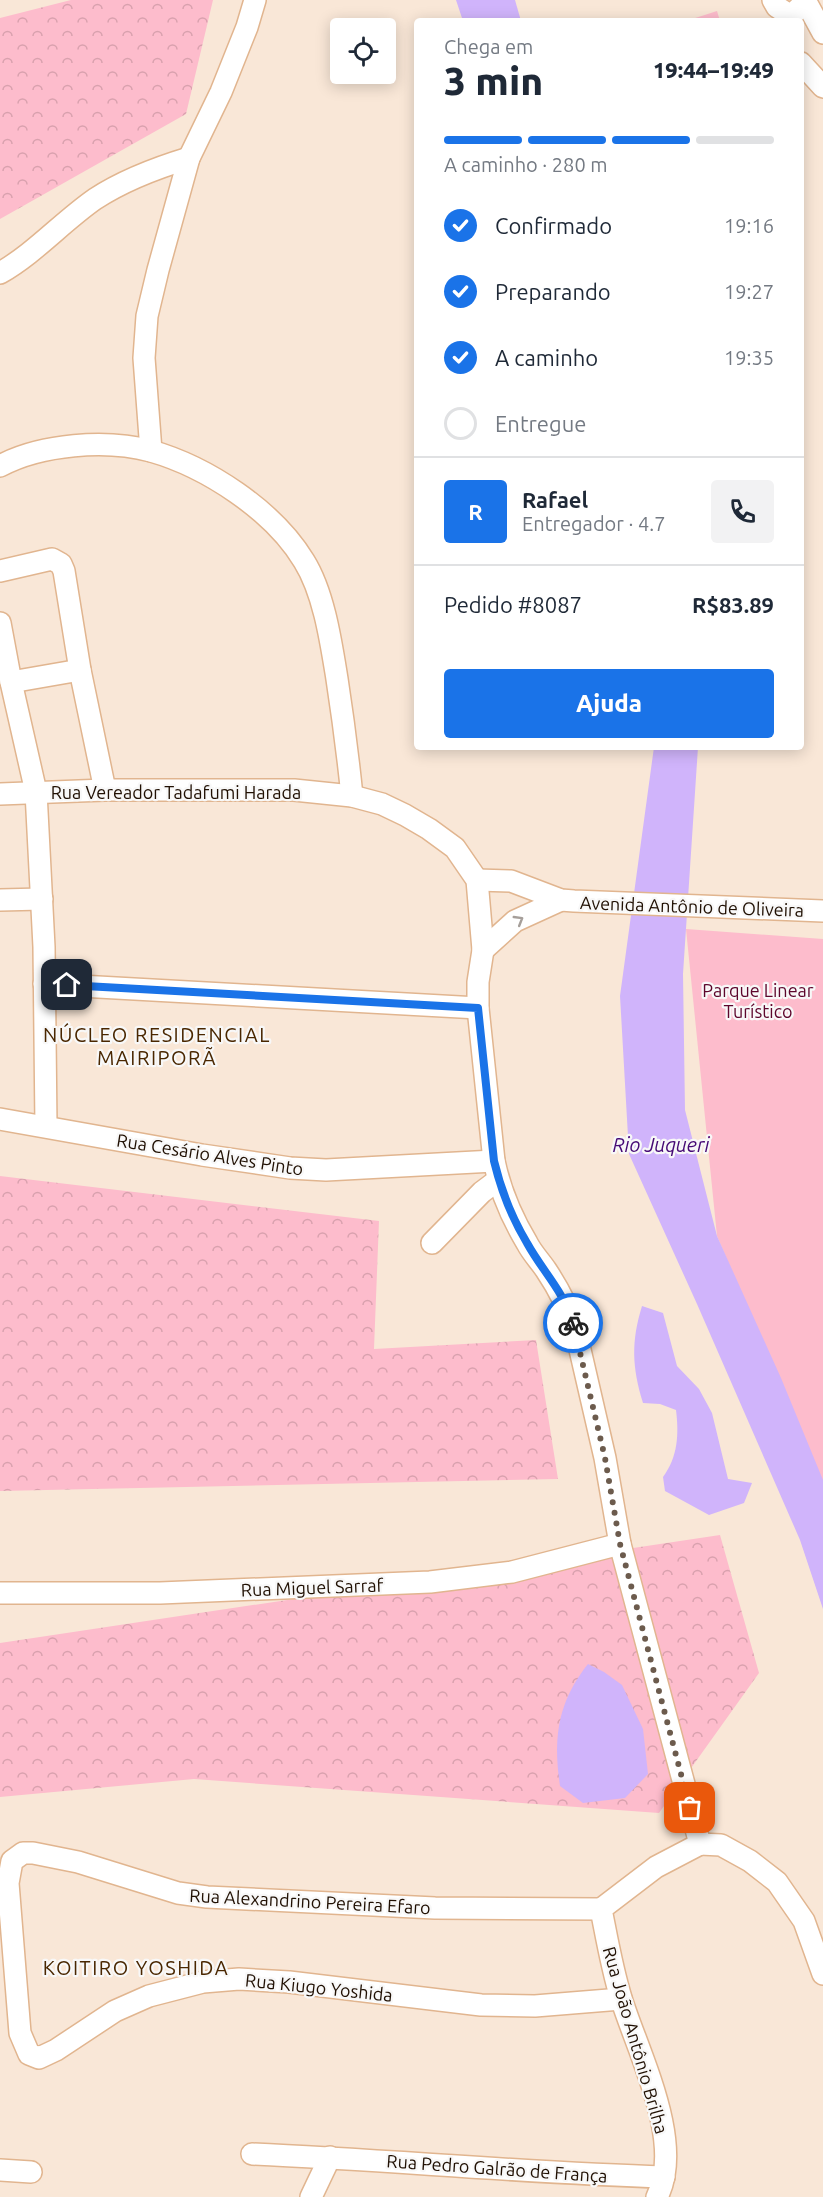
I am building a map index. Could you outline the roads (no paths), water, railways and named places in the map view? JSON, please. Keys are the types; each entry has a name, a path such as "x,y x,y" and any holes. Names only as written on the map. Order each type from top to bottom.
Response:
{"street":[{"path":"150,451 144,358 147,316 189,158 221,92 247,27 255,0"},
{"path":"763,0 771,18"},
{"path":"773,0 777,7 788,14 794,13 805,1 823,33"},
{"path":"804,66 823,87"},
{"path":"0,273 36,249 96,199 151,170 189,158"},
{"path":"0,466 25,455 82,446 119,446 150,451 202,470 246,500 276,526 305,561 320,598 331,637 352,796"},
{"path":"0,571 49,560 57,560 61,564 105,790"},
{"path":"0,623 36,792 42,899 46,1126"},
{"path":"11,682 80,670"},
{"name":"Rua Vereador Tadafumi Harada","path":"0,794 105,790 294,790 352,796 382,804 429,830 455,848 477,880"},
{"path":"477,880 483,950 478,982 478,1008 496,1170 527,1244 568,1308 575,1328 605,1458 620,1544 700,1844"},
{"name":"Avenida Antônio de Oliveira","path":"477,880 511,882 567,901 823,911"},
{"path":"0,900 42,899"},
{"name":"Avenida Antônio de Oliveira","path":"483,950 514,921 567,901"},
{"path":"44,984 478,1008"},
{"name":"Rua Cesário Alves Pinto","path":"0,1119 202,1155 290,1168 496,1170"},
{"path":"432,1243 482,1192 496,1170"},
{"name":"Rua Miguel Sarraf","path":"0,1593 160,1593 430,1582 512,1572 620,1544"},
{"path":"601,1909 656,1867 700,1844 721,1845 750,1861 777,1882 804,1921 823,1974"},
{"name":"Rua Alexandrino Pereira Efaro","path":"23,1853 78,1862 170,1891 207,1897 435,1908 601,1909"},
{"name":"Rua Kiugo Yoshida","path":"23,1853 12,1861 8,1882 20,2033 25,2048 33,2057 46,2056 115,2011 149,1996 203,1982 239,1979 289,1982 481,2006 535,2006 621,1999"},
{"name":"Rua João Antônio Brilha","path":"601,1909 621,1999 649,2073 663,2132 667,2156 664,2177 657,2197"},
{"name":"Rua Pedro Galrão de França","path":"252,2154 330,2157 487,2169 664,2177"},
{"path":"311,2197 330,2157"},
{"path":"0,2170 32,2172"}],"water":[{"path":"456,0 515,0 520,18 462,18"},
{"name":"Rio Juqueri","path":"654,750 698,750 683,974 685,1110 717,1236 781,1378 823,1480 823,1609 800,1540 629,1154 620,996"},
{"path":"642,1306 663,1313 677,1366 699,1389 712,1413 728,1479 752,1483 744,1503 709,1515 665,1491 663,1477 672,1461 676,1445 676,1410 660,1404 643,1403 634,1355 636,1331"},
{"path":"588,1664 622,1685 643,1729 648,1774 625,1798 583,1803 560,1786 557,1753 564,1707"}],"district":[{"name":"NÚCLEO RESIDENCIAL MAIRIPORÃ","path":"157,1046"},
{"name":"KOITIRO YOSHIDA","path":"136,1967"}],"park label":[{"name":"Parque Linear Turístico","path":"758,1000"}]}
